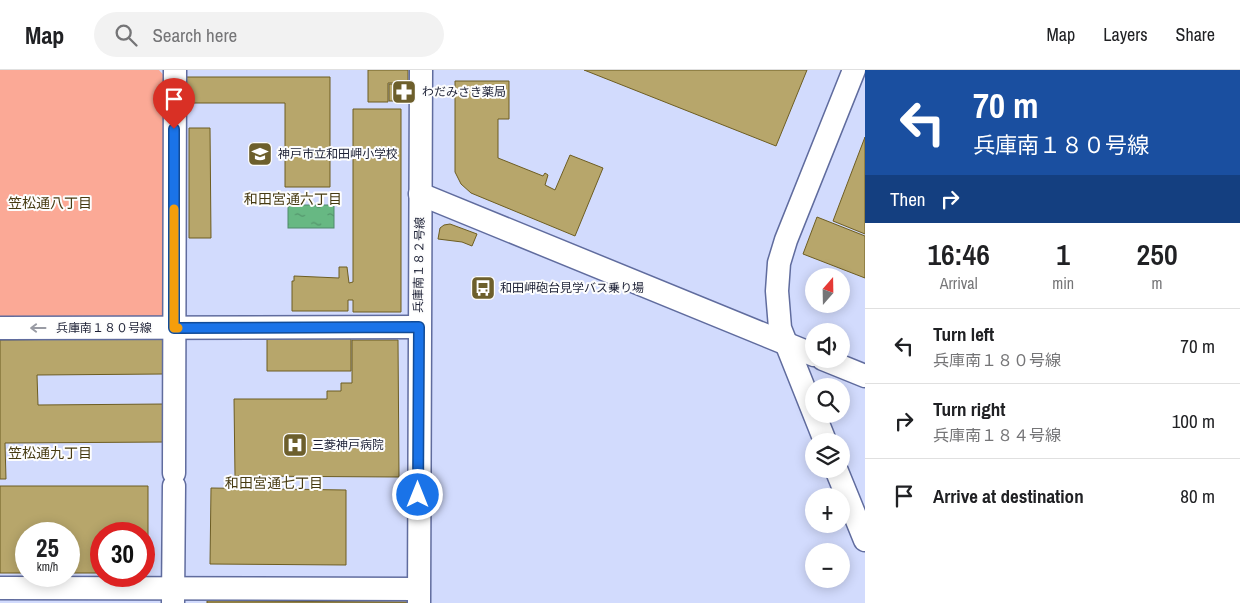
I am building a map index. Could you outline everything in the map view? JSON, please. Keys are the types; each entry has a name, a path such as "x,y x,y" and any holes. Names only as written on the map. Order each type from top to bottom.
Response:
{"street":[{"path":"173,596 174,70"},
{"name":"兵庫南１８２号線","path":"418,591 421,70"},
{"path":"822,433 780,328 777,291 779,263 786,240 854,70"},
{"path":"420,194 805,351"},
{"name":"兵庫南１８０号線","path":"0,328 419,327"},
{"path":"845,368 865,376"},
{"path":"840,478 865,540"},
{"path":"0,588 173,596 418,591"}],"shaded area":[{"path":"0,70 159,70 167,79 169,310 158,320 0,320"}],"water":[{"path":"288,205 334,205 334,228 288,228"}],"building":[{"path":"368,70 408,70 408,83 388,83 388,102 368,102"},
{"path":"584,70 807,70 776,146"},
{"path":"186,77 330,77 330,187 285,187 285,103 186,103"},
{"path":"455,81 509,81 509,119 498,119 498,158 543,176 545,173 548,175 545,185 555,190 570,155 603,168 575,236 471,193 461,184 455,172"},
{"path":"389,84 408,84 409,101 389,101"},
{"path":"353,109 401,109 401,312 353,312 353,300 348,300 348,311 292,311 292,281 294,281 294,276 339,278 339,267 347,267 349,283 353,282"},
{"path":"189,128 210,128 211,238 189,238"},
{"path":"865,137 865,234 833,221"},
{"path":"817,217 865,236 865,278 850,272 850,268 839,268 803,254"},
{"path":"450,224 477,234 472,246 462,242 438,239 440,228"},
{"path":"267,337 351,338 351,371 267,371"},
{"path":"163,338 163,374 37,375 38,405 165,404 166,442 5,443 6,479 0,479 0,340"},
{"path":"352,340 398,340 399,477 235,476 234,399 327,399 327,391 341,391 341,383 352,383"},
{"path":"0,486 148,486 148,522 90,522 90,573 80,573 80,522 15,522 15,573 0,573"},
{"path":"211,488 346,490 346,565 210,564"},
{"path":"207,601 408,602 408,603 207,603"}],"slow traffic":[{"path":"174,209 174,328 178,328"}],"place":[{"name":"わだみさき薬局","path":"404,92"},
{"name":"神戸市立和田岬小学校","path":"260,154"},
{"name":"和田岬砲台見学バス乗り場","path":"483,288"},
{"name":"三菱神戸病院","path":"295,445"}],"district":[{"name":"和田宮通六丁目","path":"293,199"},
{"name":"笠松通八丁目","path":"50,203"},
{"name":"笠松通九丁目","path":"50,453"},
{"name":"和田宮通七丁目","path":"274,483"}],"route":[{"path":"174,129 174,328 419,327 418,495"}]}
